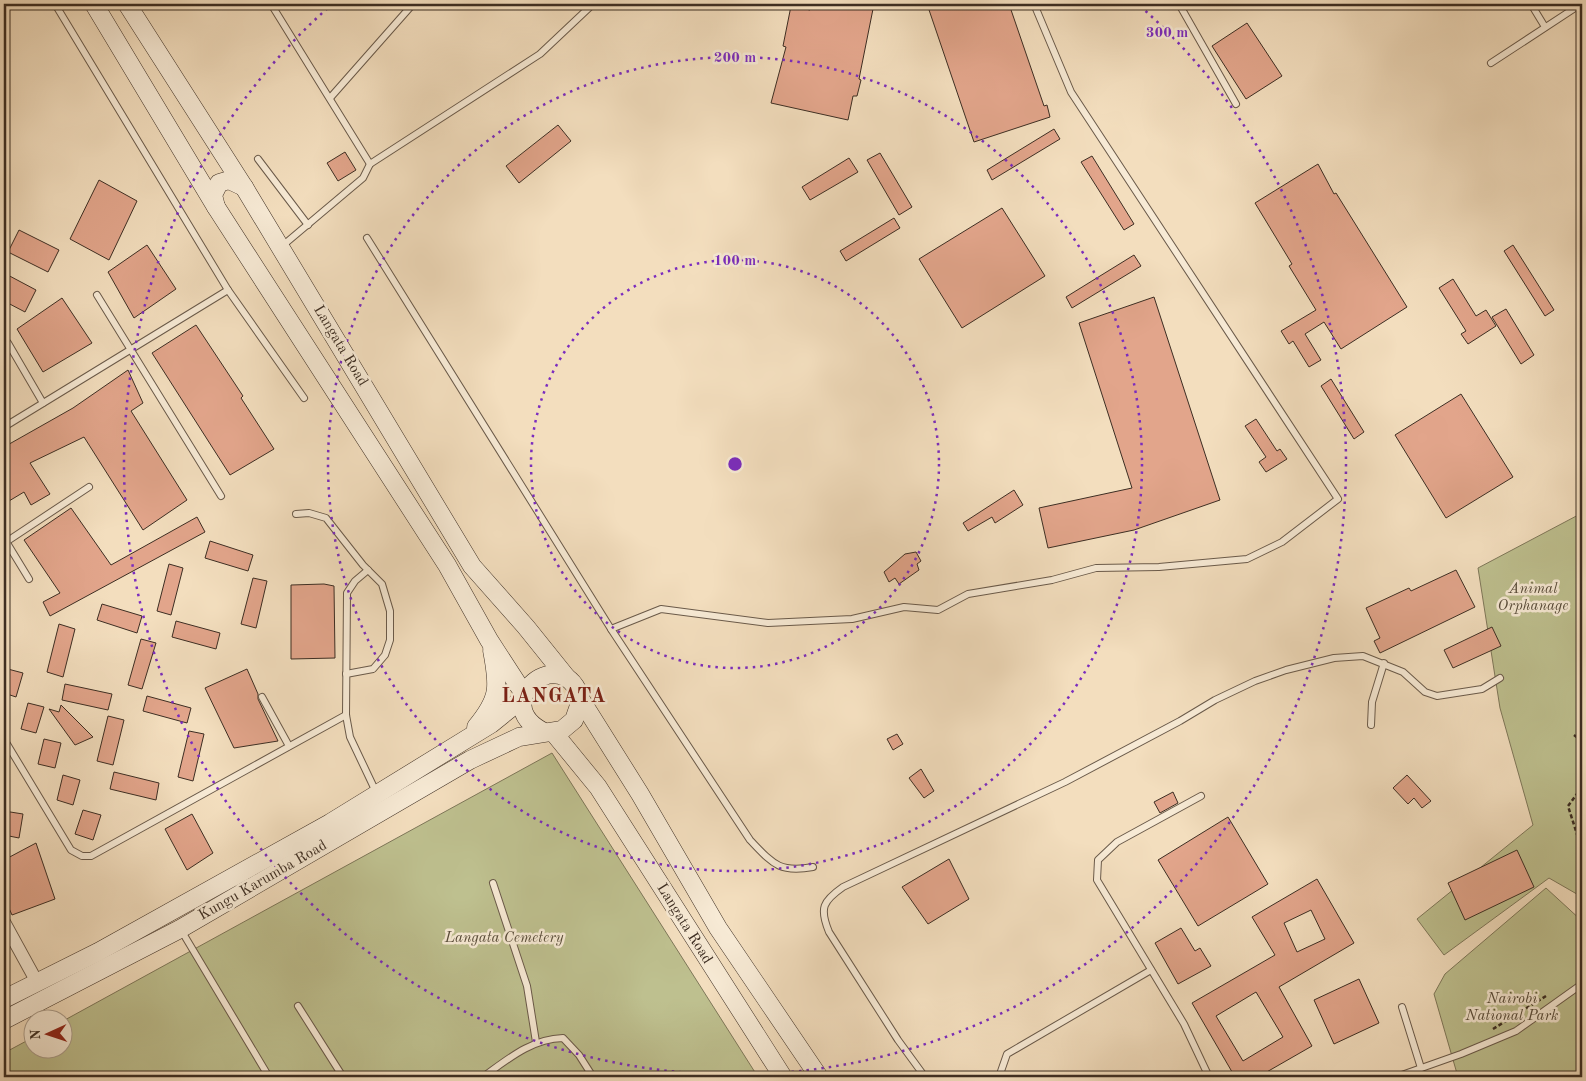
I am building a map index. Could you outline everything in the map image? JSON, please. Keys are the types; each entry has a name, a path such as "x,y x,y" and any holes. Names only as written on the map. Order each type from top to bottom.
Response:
{"main road":[{"name":"Langata Road","path":"94,4 216,207 447,565 523,696"},
{"name":"Langata Road","path":"127,4 244,188 472,566 526,627 567,678"},
{"path":"216,207 213,195 219,183 229,180 244,188"},
{"path":"469,736 491,709 497,689 489,640"},
{"path":"4,1000 38,984 377,795 491,724 523,696 529,684 547,675 558,674 567,678 576,686 581,700 578,712 569,726 548,732 533,727 527,719 523,696"},
{"name":"Langata Road","path":"581,700 640,794 718,928 819,1077"},
{"name":"Langata Road","path":"548,732 586,770 784,1077"},
{"name":"Kungu Karumba Road","path":"4,1020 180,929 470,760 519,737 548,732"}],"street":[{"path":"4,922 38,984"}],"lane":[{"path":"56,4 228,290 304,398"},
{"path":"271,4 370,164"},
{"path":"330,98 413,4"},
{"path":"280,248 363,178 370,164 540,54 593,4"},
{"path":"611,629 661,610 768,623 852,619 904,607 938,610 968,594 1052,580 1096,568 1159,567 1247,558 1282,542 1338,499 1071,92 1034,4"},
{"path":"1179,4 1236,104"},
{"path":"1531,4 1545,27"},
{"path":"1491,63 1580,4"},
{"path":"258,159 308,225"},
{"path":"367,238 611,629 750,840 766,857 782,867 793,870 813,867"},
{"path":"4,427 228,290"},
{"path":"98,294 221,496"},
{"path":"8,342 43,403"},
{"path":"29,579 5,540 89,487"},
{"path":"296,514 309,513 326,518 368,570 382,584 390,611 390,640 385,656 373,669 346,674"},
{"path":"368,570 355,581 347,594 346,715 350,737 377,795"},
{"path":"925,1077 898,1040 829,932 824,914 825,903 830,896 843,887 1065,782 1180,721 1215,700 1255,681 1334,658 1363,656 1403,672 1432,695 1452,695 1482,689 1500,678"},
{"path":"1372,725 1372,702 1384,663"},
{"path":"262,697 289,746"},
{"path":"4,739 71,850 82,856 91,856 346,715"},
{"path":"1201,796 1116,842 1098,860 1097,880 1184,1024 1209,1077"},
{"path":"493,884 527,986 536,1042"},
{"path":"180,929 269,1077"},
{"path":"999,1077 1008,1054 1150,970"},
{"path":"1396,1077 1461,1054 1516,1030 1582,984"},
{"path":"298,1006 343,1077"},
{"path":"1402,1007 1421,1068"},
{"path":"483,1077 536,1042 548,1038 563,1038 579,1055 593,1077"}],"path":[{"path":"1574,735 1582,741"},
{"path":"1582,787 1568,806 1582,850"},
{"path":"1570,981 1578,977 1582,963"},
{"path":"1491,1030 1546,996"}],"green space":[{"name":"Animal Orphanage","path":"1582,513 1582,897 1549,878 1444,955 1417,919 1533,825 1500,708 1478,568"},
{"name":"Langata Cemetery","path":"552,753 758,1077 4,1077 4,1053 22,1043 22,1058 72,1058 72,1016"},
{"name":"Nairobi National Park","path":"1546,888 1582,921 1582,1077 1458,1077 1434,994 1445,974"}],"building":[{"path":"810,4 874,4 859,79 861,80 857,96 853,96 848,120 771,103 786,47 783,46 791,6 810,10"},
{"path":"927,4 976,4 976,8 991,4 1009,4 1044,106 1047,105 1050,117 974,142"},
{"path":"1247,23 1282,76 1246,99 1212,46"},
{"path":"558,125 571,141 519,183 506,166"},
{"path":"1054,129 1060,139 992,180 987,170"},
{"path":"345,152 356,170 338,181 327,163"},
{"path":"880,153 912,207 899,215 867,160"},
{"path":"1092,156 1134,224 1124,230 1081,162"},
{"path":"849,158 858,172 810,200 802,187"},
{"path":"1318,164 1334,194 1336,193 1407,307 1341,349 1324,322 1305,334 1321,360 1309,367 1293,341 1289,344 1281,331 1316,310 1289,266 1292,264 1255,203"},
{"path":"99,180 137,201 109,260 70,239"},
{"path":"1002,208 1045,276 962,328 919,259"},
{"path":"894,218 900,228 846,261 840,251"},
{"path":"19,230 59,250 48,272 8,252"},
{"path":"147,245 176,289 134,318 108,272"},
{"path":"1513,245 1554,310 1545,316 1504,251"},
{"path":"1134,255 1141,266 1072,308 1066,297"},
{"path":"4,273 36,290 25,312 4,301"},
{"path":"1453,279 1476,316 1486,310 1496,326 1468,344 1461,334 1466,331 1439,288"},
{"path":"1154,297 1220,500 1134,530 1048,548 1039,508 1132,488 1079,323"},
{"path":"62,298 92,343 43,372 17,329"},
{"path":"1506,309 1534,355 1521,364 1492,317"},
{"path":"196,325 243,396 241,398 274,449 230,475 152,353"},
{"path":"128,370 143,403 131,411 187,500 143,530 84,437 30,463 50,494 31,505 24,492 4,504 4,447 73,408"},
{"path":"1331,379 1364,432 1354,439 1321,386"},
{"path":"1461,394 1513,477 1446,518 1395,435"},
{"path":"1256,419 1277,451 1280,449 1287,459 1266,472 1259,462 1266,457 1245,426"},
{"path":"1014,490 1023,505 995,523 992,517 968,531 963,523"},
{"path":"71,508 111,565 197,517 205,532 50,616 43,602 60,593 24,540"},
{"path":"210,541 253,555 248,571 205,558"},
{"path":"916,552 921,561 917,564 919,570 899,584 895,578 889,582 884,572 905,554"},
{"path":"169,564 183,568 171,615 157,611"},
{"path":"1456,570 1475,607 1380,653 1374,641 1380,638 1366,608 1409,588 1411,591"},
{"path":"253,578 267,581 256,628 241,624"},
{"path":"324,584 334,586 335,658 291,659 291,585"},
{"path":"102,604 142,616 137,633 97,620"},
{"path":"176,621 220,633 216,649 172,637"},
{"path":"59,624 75,629 63,677 47,672"},
{"path":"1492,627 1501,646 1453,668 1444,650"},
{"path":"141,639 156,643 142,689 128,685"},
{"path":"4,668 23,673 16,697 4,693"},
{"path":"247,669 258,694 258,699 278,741 234,748 205,688"},
{"path":"65,684 112,694 108,710 62,700"},
{"path":"147,696 191,708 187,723 143,711"},
{"path":"28,703 44,707 36,733 21,729"},
{"path":"61,705 93,737 75,745 49,709 59,712"},
{"path":"108,716 124,720 113,765 97,761"},
{"path":"189,731 204,734 193,781 178,777"},
{"path":"897,734 903,744 893,750 887,739"},
{"path":"44,739 61,743 55,768 38,764"},
{"path":"921,769 934,791 924,798 909,778"},
{"path":"114,772 159,783 156,800 110,789"},
{"path":"63,775 80,780 73,805 57,800"},
{"path":"1407,775 1431,801 1422,808 1414,798 1408,804 1393,788"},
{"path":"1173,792 1178,803 1160,813 1154,802"},
{"path":"83,810 101,815 93,840 75,834"},
{"path":"4,811 23,814 19,838 4,835"},
{"path":"192,814 213,853 187,870 165,829"},
{"path":"1228,817 1268,884 1198,926 1158,860"},
{"path":"36,843 55,899 12,915 4,897 4,860"},
{"path":"1517,850 1534,887 1465,920 1448,883"},
{"path":"949,859 969,899 928,924 902,887"},
{"path":"1317,879 1354,943 1279,987 1312,1046 1258,1077 1235,1077 1192,1003 1275,955 1252,917","holes":["1311,910 1325,939 1297,952 1284,923","1256,992 1283,1037 1243,1061 1216,1016"]},
{"path":"1181,928 1195,951 1200,948 1211,966 1178,984 1155,943"},
{"path":"1359,979 1379,1023 1334,1044 1314,1000"}],"district":[{"name":"LANGATA","path":"554,697"}]}
